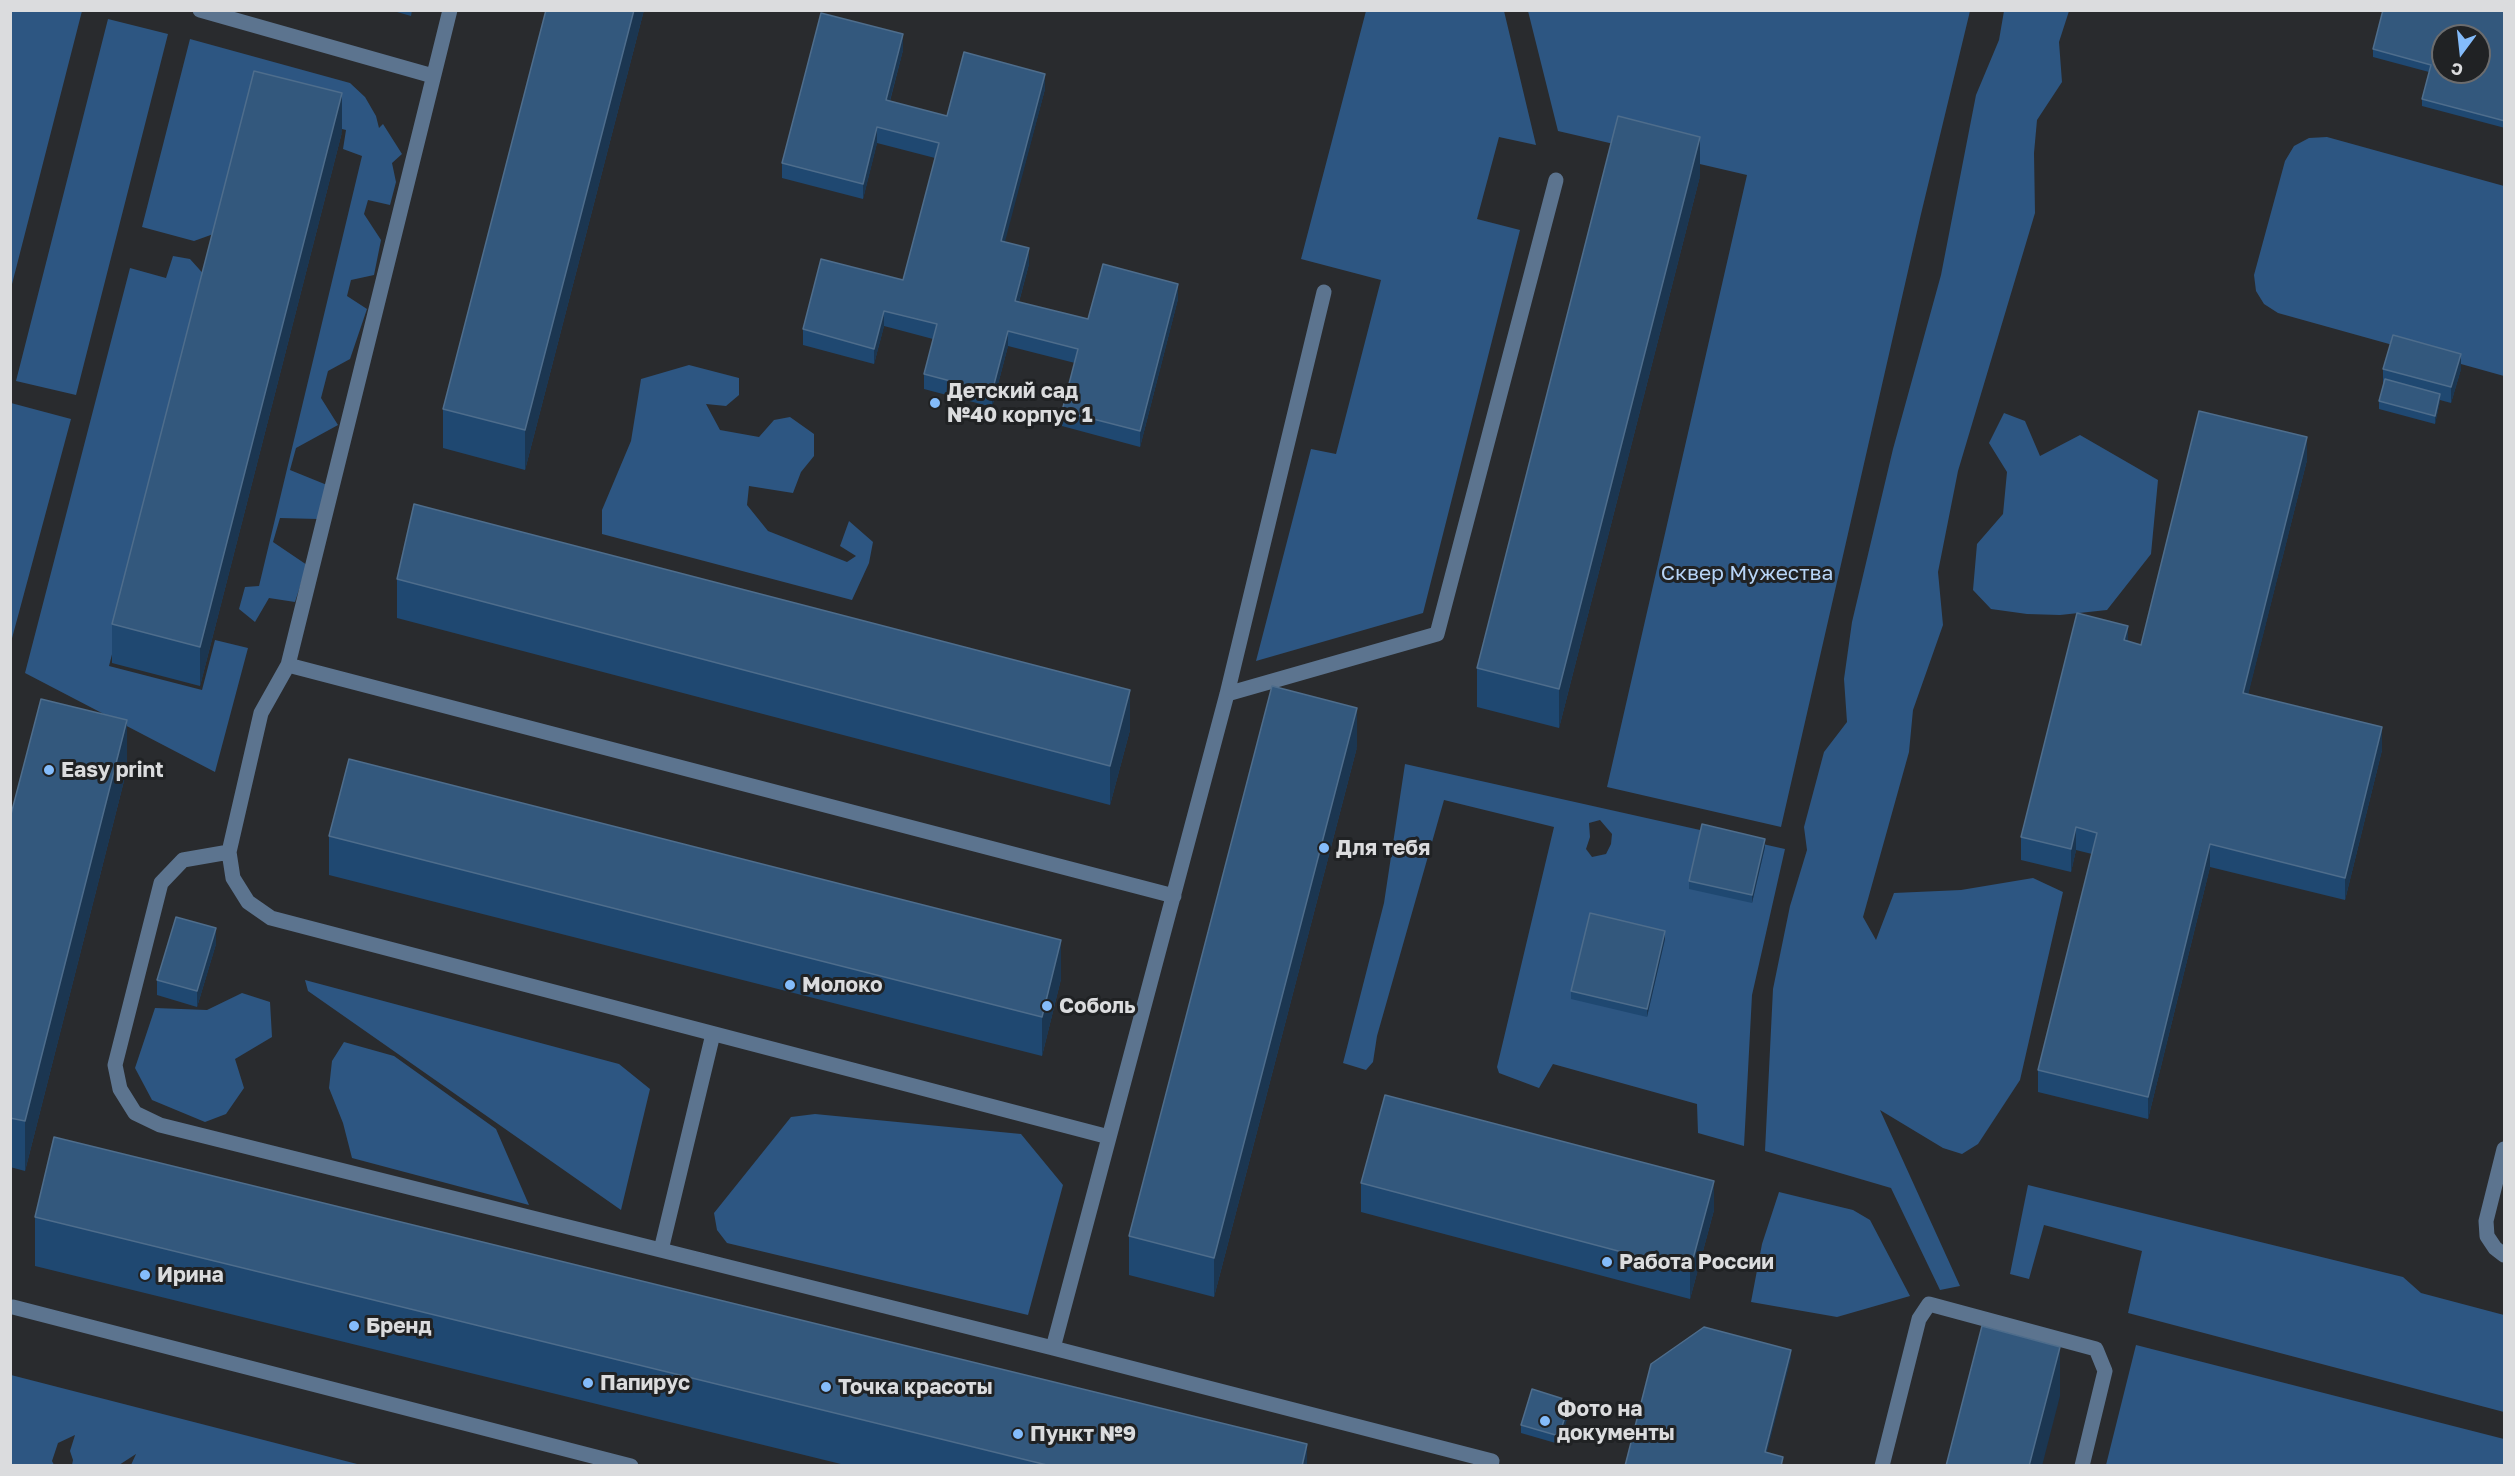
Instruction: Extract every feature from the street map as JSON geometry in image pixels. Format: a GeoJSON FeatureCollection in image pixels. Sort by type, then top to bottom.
{"type":"FeatureCollection","features":[{"type":"Feature","properties":{"kind":"lane"},"geometry":{"type":"LineString","coordinates":[[200,10],[433,76]]}},
{"type":"Feature","properties":{"kind":"lane"},"geometry":{"type":"LineString","coordinates":[[450,10],[288,664],[261,713],[229,852],[233,878],[248,902],[271,918],[1109,1137]]}},
{"type":"Feature","properties":{"kind":"lane"},"geometry":{"type":"LineString","coordinates":[[1227,694],[1437,634],[1556,180]]}},
{"type":"Feature","properties":{"kind":"lane"},"geometry":{"type":"LineString","coordinates":[[1053,1348],[1227,694],[1324,292]]}},
{"type":"Feature","properties":{"kind":"lane"},"geometry":{"type":"LineString","coordinates":[[288,664],[1174,896]]}},
{"type":"Feature","properties":{"kind":"lane"},"geometry":{"type":"LineString","coordinates":[[229,852],[183,860],[161,883],[115,1065],[120,1089],[135,1113],[160,1125],[1053,1348],[1492,1461],[1491,1466]]}},
{"type":"Feature","properties":{"kind":"lane"},"geometry":{"type":"LineString","coordinates":[[661,1250],[713,1034]]}},
{"type":"Feature","properties":{"kind":"lane"},"geometry":{"type":"LineString","coordinates":[[2505,1149],[2486,1221],[2487,1236],[2495,1248],[2505,1255]]}},
{"type":"Feature","properties":{"kind":"lane"},"geometry":{"type":"LineString","coordinates":[[1882,1466],[1919,1319],[1929,1304],[2096,1349],[2105,1371],[2082,1466]]}},
{"type":"Feature","properties":{"kind":"lane"},"geometry":{"type":"LineString","coordinates":[[13,1307],[631,1466]]}},
{"type":"Feature","properties":{"kind":"lane"},"geometry":{"type":"LineString","coordinates":[[567,1466],[571,1450]]}},
{"type":"Feature","properties":{"kind":"green space"},"geometry":{"type":"Polygon","coordinates":[[[10,11],[82,11],[11,288],[10,11]]]}},
{"type":"Feature","properties":{"kind":"green space"},"geometry":{"type":"Polygon","coordinates":[[[1366,11],[1504,11],[1536,145],[1499,137],[1477,219],[1520,230],[1423,613],[1256,661],[1311,449],[1336,454],[1381,280],[1301,259],[1366,11]]]}},
{"type":"Feature","properties":{"kind":"green space","name":"Сквер Мужества"},"geometry":{"type":"Polygon","coordinates":[[[1528,11],[1970,11],[1921,214],[1781,827],[1607,787],[1747,175],[1558,131],[1528,11]]]}},
{"type":"Feature","properties":{"kind":"green space"},"geometry":{"type":"Polygon","coordinates":[[[2004,11],[2069,11],[2059,42],[2062,82],[2037,120],[2034,153],[2035,213],[1958,471],[1938,572],[1943,625],[1913,710],[1909,752],[1863,917],[1876,940],[1894,893],[1961,890],[2033,878],[2063,892],[2020,1080],[1978,1144],[1962,1154],[1943,1148],[1880,1110],[1960,1286],[1940,1290],[1891,1188],[1765,1151],[1773,989],[1790,906],[1807,850],[1804,827],[1824,752],[1847,722],[1844,679],[1852,622],[1893,449],[1941,275],[1976,95],[1999,40],[2004,11]]]}},
{"type":"Feature","properties":{"kind":"green space"},"geometry":{"type":"Polygon","coordinates":[[[108,19],[168,34],[76,395],[16,381],[108,19]]]}},
{"type":"Feature","properties":{"kind":"green space"},"geometry":{"type":"Polygon","coordinates":[[[190,39],[350,83],[365,97],[376,116],[379,128],[383,124],[402,154],[392,163],[396,182],[390,205],[368,200],[364,214],[381,240],[374,275],[351,280],[347,296],[367,309],[350,359],[328,371],[321,398],[338,425],[296,448],[290,470],[327,485],[318,519],[280,518],[273,542],[307,565],[295,602],[269,598],[255,622],[239,609],[245,587],[259,586],[362,156],[343,149],[346,130],[251,106],[219,232],[194,241],[142,227],[190,39]]]}},
{"type":"Feature","properties":{"kind":"green space"},"geometry":{"type":"Polygon","coordinates":[[[2327,137],[2504,186],[2504,376],[2278,313],[2264,304],[2256,291],[2254,275],[2285,161],[2294,146],[2309,138],[2327,137]]]}},
{"type":"Feature","properties":{"kind":"green space"},"geometry":{"type":"Polygon","coordinates":[[[173,256],[190,259],[208,279],[109,666],[202,690],[215,640],[248,648],[215,772],[25,673],[130,268],[166,278],[173,256]]]}},
{"type":"Feature","properties":{"kind":"green space"},"geometry":{"type":"Polygon","coordinates":[[[689,365],[739,378],[739,395],[726,406],[706,404],[720,430],[759,437],[774,420],[790,417],[814,434],[814,456],[801,472],[793,493],[749,486],[747,505],[768,531],[847,562],[856,556],[840,546],[849,521],[873,542],[869,563],[852,600],[602,534],[602,510],[631,441],[641,379],[689,365]]]}},
{"type":"Feature","properties":{"kind":"green space"},"geometry":{"type":"Polygon","coordinates":[[[10,403],[71,419],[11,642],[10,403]]]}},
{"type":"Feature","properties":{"kind":"green space"},"geometry":{"type":"Polygon","coordinates":[[[2004,413],[2025,421],[2040,456],[2080,435],[2158,480],[2151,554],[2107,610],[2060,615],[2027,614],[1991,609],[1973,590],[1977,544],[2003,514],[2007,472],[1989,443],[2004,413]]]}},
{"type":"Feature","properties":{"kind":"green space"},"geometry":{"type":"Polygon","coordinates":[[[1405,764],[1785,849],[1752,995],[1744,1146],[1698,1133],[1697,1104],[1553,1064],[1539,1088],[1499,1073],[1497,1067],[1554,827],[1444,800],[1377,1036],[1373,1062],[1366,1070],[1343,1063],[1384,903],[1405,764]],[[1600,820],[1589,823],[1590,837],[1586,849],[1592,857],[1606,854],[1611,844],[1612,834],[1600,820]]]}},
{"type":"Feature","properties":{"kind":"green space"},"geometry":{"type":"Polygon","coordinates":[[[305,980],[619,1064],[650,1089],[621,1210],[308,991],[305,980]]]}},
{"type":"Feature","properties":{"kind":"green space"},"geometry":{"type":"Polygon","coordinates":[[[242,993],[270,1002],[272,1037],[235,1059],[244,1088],[226,1114],[205,1122],[152,1100],[135,1068],[155,1008],[207,1010],[242,993]]]}},
{"type":"Feature","properties":{"kind":"green space"},"geometry":{"type":"Polygon","coordinates":[[[344,1042],[394,1056],[496,1129],[529,1205],[352,1158],[343,1123],[329,1088],[332,1061],[344,1042]]]}},
{"type":"Feature","properties":{"kind":"green space"},"geometry":{"type":"Polygon","coordinates":[[[815,1114],[1021,1134],[1063,1185],[1028,1315],[727,1243],[717,1230],[714,1213],[791,1117],[815,1114]]]}},
{"type":"Feature","properties":{"kind":"green space"},"geometry":{"type":"Polygon","coordinates":[[[2028,1185],[2403,1277],[2421,1293],[2504,1315],[2504,1412],[2128,1313],[2142,1251],[2044,1225],[2029,1279],[2010,1274],[2028,1185]]]}},
{"type":"Feature","properties":{"kind":"green space"},"geometry":{"type":"Polygon","coordinates":[[[1779,1192],[1853,1210],[1870,1220],[1910,1296],[1837,1317],[1751,1302],[1762,1244],[1779,1192]]]}},
{"type":"Feature","properties":{"kind":"green space"},"geometry":{"type":"Polygon","coordinates":[[[2136,1345],[2504,1439],[2504,1465],[2106,1465],[2136,1345]]]}},
{"type":"Feature","properties":{"kind":"green space"},"geometry":{"type":"Polygon","coordinates":[[[10,1375],[361,1465],[131,1465],[136,1454],[119,1465],[72,1465],[70,1451],[75,1435],[58,1443],[52,1461],[54,1465],[11,1465],[10,1375]]]}},
{"type":"Feature","properties":{"kind":"building"},"geometry":{"type":"Polygon","coordinates":[[[546,10],[634,10],[525,430],[443,409],[546,10]]]}},
{"type":"Feature","properties":{"kind":"building"},"geometry":{"type":"Polygon","coordinates":[[[2383,10],[2505,10],[2505,121],[2422,99],[2431,65],[2373,49],[2383,10]]]}},
{"type":"Feature","properties":{"kind":"building"},"geometry":{"type":"Polygon","coordinates":[[[821,13],[903,34],[886,100],[947,116],[964,52],[1045,74],[1001,241],[1029,248],[1015,301],[1088,319],[1103,264],[1178,284],[1140,431],[1062,411],[1078,349],[1008,331],[992,392],[924,374],[937,324],[884,311],[874,349],[803,329],[821,259],[903,280],[939,143],[877,127],[863,184],[782,163],[821,13]]]}},
{"type":"Feature","properties":{"kind":"building"},"geometry":{"type":"Polygon","coordinates":[[[254,71],[342,93],[200,647],[112,624],[254,71]]]}},
{"type":"Feature","properties":{"kind":"building"},"geometry":{"type":"Polygon","coordinates":[[[1618,116],[1700,137],[1559,689],[1477,668],[1618,116]]]}},
{"type":"Feature","properties":{"kind":"building"},"geometry":{"type":"Polygon","coordinates":[[[2393,335],[2461,354],[2451,387],[2383,369],[2393,335]]]}},
{"type":"Feature","properties":{"kind":"building"},"geometry":{"type":"Polygon","coordinates":[[[2385,379],[2440,394],[2435,416],[2379,401],[2385,379]]]}},
{"type":"Feature","properties":{"kind":"building"},"geometry":{"type":"Polygon","coordinates":[[[2199,411],[2307,437],[2243,693],[2382,727],[2345,878],[2210,844],[2148,1097],[2038,1070],[2097,833],[2076,827],[2071,849],[2021,837],[2077,613],[2128,626],[2124,640],[2141,645],[2199,411]]]}},
{"type":"Feature","properties":{"kind":"building"},"geometry":{"type":"Polygon","coordinates":[[[414,504],[1130,690],[1110,766],[397,579],[414,504]]]}},
{"type":"Feature","properties":{"kind":"building"},"geometry":{"type":"Polygon","coordinates":[[[1272,686],[1357,708],[1214,1258],[1129,1236],[1272,686]]]}},
{"type":"Feature","properties":{"kind":"building"},"geometry":{"type":"Polygon","coordinates":[[[41,699],[127,720],[25,1121],[10,1118],[10,818],[41,699]]]}},
{"type":"Feature","properties":{"kind":"building"},"geometry":{"type":"Polygon","coordinates":[[[349,759],[1061,940],[1042,1017],[329,836],[349,759]]]}},
{"type":"Feature","properties":{"kind":"building"},"geometry":{"type":"Polygon","coordinates":[[[1702,824],[1765,839],[1752,895],[1689,881],[1702,824]]]}},
{"type":"Feature","properties":{"kind":"building"},"geometry":{"type":"Polygon","coordinates":[[[1590,913],[1665,931],[1647,1009],[1571,991],[1590,913]]]}},
{"type":"Feature","properties":{"kind":"building"},"geometry":{"type":"Polygon","coordinates":[[[176,917],[216,928],[197,991],[157,980],[176,917]]]}},
{"type":"Feature","properties":{"kind":"building"},"geometry":{"type":"Polygon","coordinates":[[[1385,1095],[1714,1181],[1690,1270],[1361,1183],[1385,1095]]]}},
{"type":"Feature","properties":{"kind":"building"},"geometry":{"type":"Polygon","coordinates":[[[54,1137],[1307,1444],[1302,1466],[1051,1466],[35,1217],[54,1137]]]}},
{"type":"Feature","properties":{"kind":"building"},"geometry":{"type":"Polygon","coordinates":[[[1982,1326],[2060,1347],[2029,1466],[1946,1466],[1982,1326]]]}},
{"type":"Feature","properties":{"kind":"building"},"geometry":{"type":"Polygon","coordinates":[[[1704,1327],[1791,1350],[1765,1452],[1783,1457],[1781,1466],[1625,1466],[1651,1364],[1704,1327]]]}},
{"type":"Feature","properties":{"kind":"building","name":"Фото на документы"},"geometry":{"type":"Polygon","coordinates":[[[1532,1389],[1570,1401],[1559,1436],[1521,1425],[1532,1389]]]}},
{"type":"Feature","properties":{"kind":"place","name":"Детский сад №40 корпус 1"},"geometry":{"type":"Point","coordinates":[935,403]}},
{"type":"Feature","properties":{"kind":"place","name":"Easy print"},"geometry":{"type":"Point","coordinates":[49,770]}},
{"type":"Feature","properties":{"kind":"place","name":"Для тебя"},"geometry":{"type":"Point","coordinates":[1324,848]}},
{"type":"Feature","properties":{"kind":"place","name":"Молоко"},"geometry":{"type":"Point","coordinates":[790,985]}},
{"type":"Feature","properties":{"kind":"place","name":"Соболь"},"geometry":{"type":"Point","coordinates":[1047,1006]}},
{"type":"Feature","properties":{"kind":"place","name":"Работа России"},"geometry":{"type":"Point","coordinates":[1607,1262]}},
{"type":"Feature","properties":{"kind":"place","name":"Ирина"},"geometry":{"type":"Point","coordinates":[145,1275]}},
{"type":"Feature","properties":{"kind":"place","name":"Бренд"},"geometry":{"type":"Point","coordinates":[354,1326]}},
{"type":"Feature","properties":{"kind":"place","name":"Папирус"},"geometry":{"type":"Point","coordinates":[588,1383]}},
{"type":"Feature","properties":{"kind":"place","name":"Точка красоты"},"geometry":{"type":"Point","coordinates":[826,1387]}},
{"type":"Feature","properties":{"kind":"place","name":"Фото на документы"},"geometry":{"type":"Point","coordinates":[1545,1421]}},
{"type":"Feature","properties":{"kind":"place","name":"Пункт №9"},"geometry":{"type":"Point","coordinates":[1018,1434]}}]}
